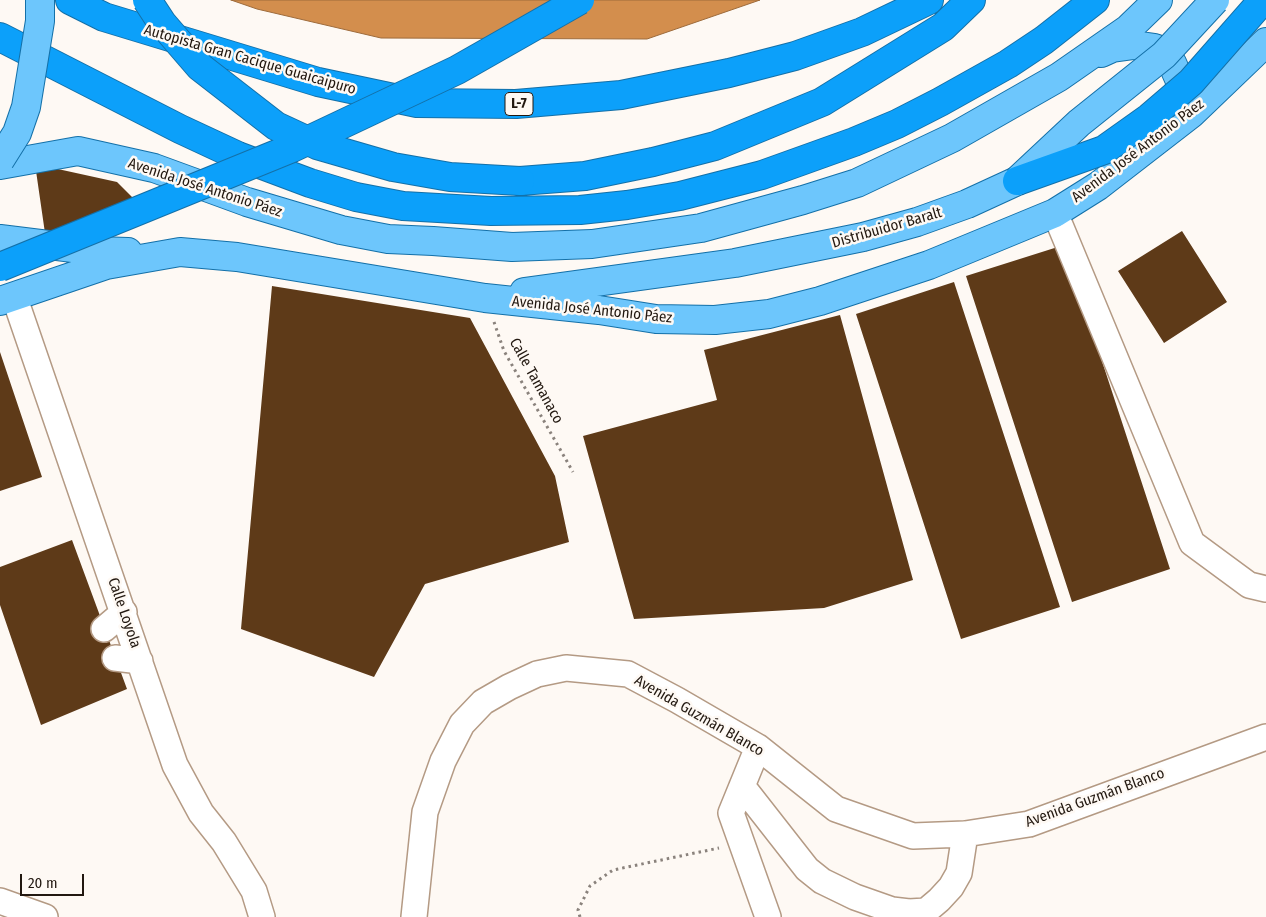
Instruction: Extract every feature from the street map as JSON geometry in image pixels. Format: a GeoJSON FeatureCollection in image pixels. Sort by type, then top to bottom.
{"type":"FeatureCollection","features":[{"type":"Feature","properties":{"kind":"highway","name":"Autopista Gran Cacique Guaicaipuro"},"geometry":{"type":"LineString","coordinates":[[70,0],[104,17],[318,82],[417,103],[516,104],[621,96],[728,73],[795,56],[862,32],[929,0]]}},
{"type":"Feature","properties":{"kind":"highway"},"geometry":{"type":"LineString","coordinates":[[146,0],[162,23],[200,67],[276,126],[284,130],[317,145],[393,167],[450,177],[520,181],[585,176],[653,162],[715,146],[822,102],[942,27],[971,0]]}},
{"type":"Feature","properties":{"kind":"highway"},"geometry":{"type":"LineString","coordinates":[[0,267],[300,144],[457,70],[580,0]]}},
{"type":"Feature","properties":{"kind":"highway"},"geometry":{"type":"LineString","coordinates":[[0,37],[180,129],[238,156],[310,183],[356,197],[403,206],[491,211],[580,210],[627,205],[680,196],[762,175],[854,142],[931,106],[1008,64],[1044,40],[1095,0]]}},
{"type":"Feature","properties":{"kind":"highway"},"geometry":{"type":"LineString","coordinates":[[1018,181],[1104,150],[1149,118],[1192,82],[1263,0]]}},
{"type":"Feature","properties":{"kind":"main road"},"geometry":{"type":"LineString","coordinates":[[0,160],[18,133],[26,108],[40,21],[40,0]]}},
{"type":"Feature","properties":{"kind":"main road","name":"Avenida José Antonio Páez"},"geometry":{"type":"LineString","coordinates":[[0,165],[78,151],[154,168],[247,202],[341,230],[388,240],[433,241],[512,247],[592,244],[701,228],[857,183],[968,129],[1051,82],[1128,29],[1158,0]]}},
{"type":"Feature","properties":{"kind":"main road","name":"Distribuidor Baralt"},"geometry":{"type":"LineString","coordinates":[[485,298],[735,263],[863,237],[917,222],[967,204],[1018,181],[1079,124],[1164,55],[1215,0]]}},
{"type":"Feature","properties":{"kind":"main road","name":"Avenida José Antonio Páez"},"geometry":{"type":"LineString","coordinates":[[7,298],[106,265],[180,252],[237,257],[485,298],[599,310],[656,319],[715,320],[769,314],[820,301],[929,265],[1055,213],[1098,186],[1191,114],[1266,42]]}},
{"type":"Feature","properties":{"kind":"main road"},"geometry":{"type":"LineString","coordinates":[[1078,64],[1112,48],[1134,45],[1154,48],[1172,63],[1180,81],[1179,103],[1169,122],[1148,147]]}},
{"type":"Feature","properties":{"kind":"main road"},"geometry":{"type":"LineString","coordinates":[[0,239],[97,251],[180,252]]}},
{"type":"Feature","properties":{"kind":"street"},"geometry":{"type":"LineString","coordinates":[[1055,213],[1192,543],[1249,585],[1266,589]]}},
{"type":"Feature","properties":{"kind":"street","name":"Calle Loyola"},"geometry":{"type":"LineString","coordinates":[[7,298],[124,612],[175,765],[201,813],[224,842],[254,891],[262,917]]}},
{"type":"Feature","properties":{"kind":"street"},"geometry":{"type":"LineString","coordinates":[[104,628],[124,612]]}},
{"type":"Feature","properties":{"kind":"street"},"geometry":{"type":"LineString","coordinates":[[115,658],[140,661]]}},
{"type":"Feature","properties":{"kind":"street","name":"Avenida Guzmán Blanco"},"geometry":{"type":"LineString","coordinates":[[414,917],[425,812],[443,761],[462,724],[483,702],[537,674],[566,668],[628,674],[758,746],[836,809],[913,836],[965,834],[1029,824],[1266,737]]}},
{"type":"Feature","properties":{"kind":"street"},"geometry":{"type":"LineString","coordinates":[[758,746],[731,813],[768,917]]}},
{"type":"Feature","properties":{"kind":"street"},"geometry":{"type":"LineString","coordinates":[[742,786],[807,869],[822,881],[855,897],[892,910],[926,911],[939,900],[951,887],[959,873],[965,834]]}},
{"type":"Feature","properties":{"kind":"street"},"geometry":{"type":"LineString","coordinates":[[0,902],[45,917]]}},
{"type":"Feature","properties":{"kind":"path","name":"Calle Tamanaco"},"geometry":{"type":"LineString","coordinates":[[485,298],[504,351],[573,472]]}},
{"type":"Feature","properties":{"kind":"path"},"geometry":{"type":"LineString","coordinates":[[580,917],[578,910],[590,886],[613,870],[742,844]]}},
{"type":"Feature","properties":{"kind":"shaded area"},"geometry":{"type":"Polygon","coordinates":[[[231,0],[760,0],[647,39],[381,38],[257,9],[231,0]]]}},
{"type":"Feature","properties":{"kind":"building"},"geometry":{"type":"Polygon","coordinates":[[[35,164],[117,182],[138,203],[46,240],[35,164]]]}},
{"type":"Feature","properties":{"kind":"building"},"geometry":{"type":"Polygon","coordinates":[[[1182,231],[1227,302],[1164,343],[1118,271],[1182,231]]]}},
{"type":"Feature","properties":{"kind":"building"},"geometry":{"type":"Polygon","coordinates":[[[1064,245],[1170,569],[1072,602],[966,276],[1064,245]]]}},
{"type":"Feature","properties":{"kind":"building"},"geometry":{"type":"Polygon","coordinates":[[[954,282],[1060,607],[961,639],[856,314],[954,282]]]}},
{"type":"Feature","properties":{"kind":"building"},"geometry":{"type":"Polygon","coordinates":[[[272,286],[470,318],[555,476],[569,542],[425,584],[374,677],[241,629],[272,286]]]}},
{"type":"Feature","properties":{"kind":"building"},"geometry":{"type":"Polygon","coordinates":[[[840,315],[913,580],[824,608],[634,619],[583,436],[717,400],[704,350],[840,315]]]}},
{"type":"Feature","properties":{"kind":"building"},"geometry":{"type":"Polygon","coordinates":[[[0,352],[42,477],[0,491],[0,352]]]}},
{"type":"Feature","properties":{"kind":"building"},"geometry":{"type":"Polygon","coordinates":[[[72,540],[127,689],[41,725],[0,605],[0,567],[72,540]]]}}]}
